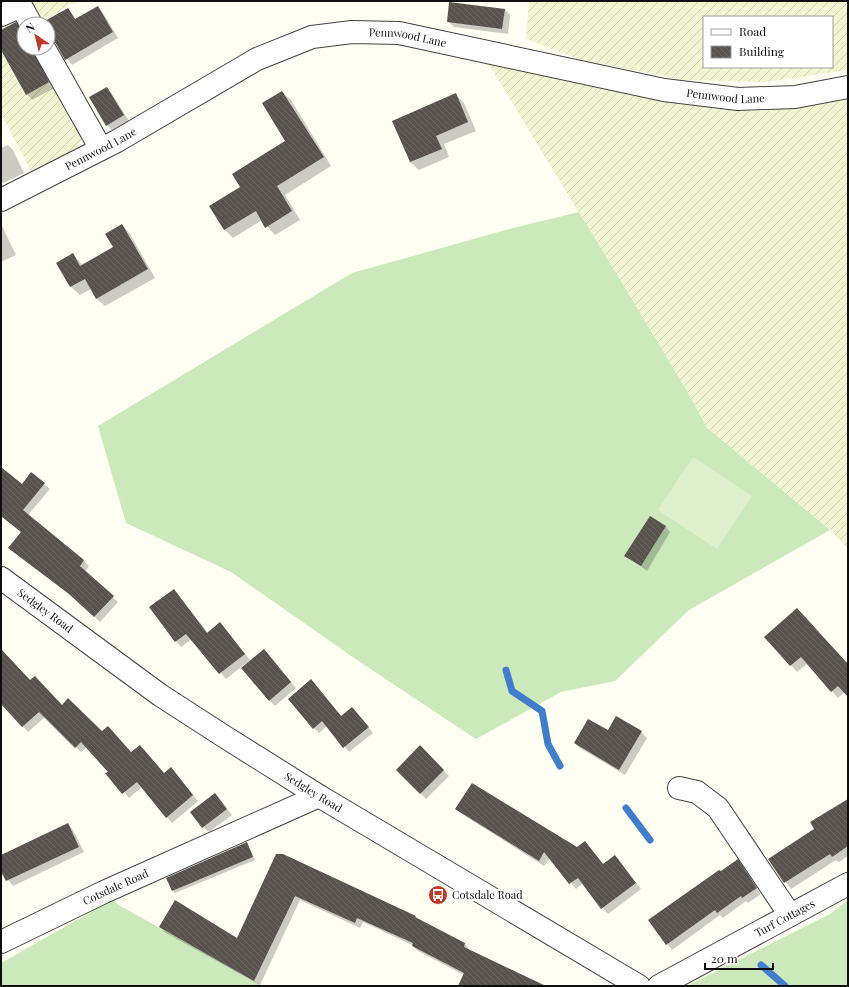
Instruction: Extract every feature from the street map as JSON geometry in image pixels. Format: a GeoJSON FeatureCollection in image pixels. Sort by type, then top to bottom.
{"type":"FeatureCollection","features":[{"type":"Feature","properties":{"kind":"street"},"geometry":{"type":"LineString","coordinates":[[1,15],[21,6],[27,16]]}},
{"type":"Feature","properties":{"kind":"street","name":"Pennwood Lane"},"geometry":{"type":"LineString","coordinates":[[1,200],[101,149],[257,59],[312,37],[352,32],[399,33],[664,90],[738,99],[795,97],[848,87]]}},
{"type":"Feature","properties":{"kind":"street"},"geometry":{"type":"LineString","coordinates":[[49,56],[101,149]]}},
{"type":"Feature","properties":{"kind":"street","name":"Sedgley Road"},"geometry":{"type":"LineString","coordinates":[[1,578],[160,695],[319,796],[639,986]]}},
{"type":"Feature","properties":{"kind":"street"},"geometry":{"type":"LineString","coordinates":[[679,788],[697,792],[718,808],[790,915]]}},
{"type":"Feature","properties":{"kind":"street","name":"Cotsdale Road"},"geometry":{"type":"LineString","coordinates":[[1,942],[104,892],[319,796]]}},
{"type":"Feature","properties":{"kind":"street","name":"Turf Cottages"},"geometry":{"type":"LineString","coordinates":[[659,986],[848,884]]}},
{"type":"Feature","properties":{"kind":"green space"},"geometry":{"type":"Polygon","coordinates":[[[1,1],[80,1],[59,11],[53,16],[16,16],[16,56],[56,56],[56,43],[64,66],[82,140],[76,150],[33,175],[1,113],[1,1]]]}},
{"type":"Feature","properties":{"kind":"green space"},"geometry":{"type":"Polygon","coordinates":[[[529,1],[848,1],[848,70],[765,82],[683,80],[579,59],[526,39],[529,1]]]}},
{"type":"Feature","properties":{"kind":"green space"},"geometry":{"type":"Polygon","coordinates":[[[487,61],[736,110],[766,111],[848,98],[848,549],[830,530],[706,428],[687,391],[487,61]]]}},
{"type":"Feature","properties":{"kind":"green space"},"geometry":{"type":"Polygon","coordinates":[[[579,212],[687,391],[707,428],[830,530],[689,610],[615,681],[561,692],[476,739],[357,660],[231,572],[126,523],[98,426],[352,273],[513,228],[579,212]]]}},
{"type":"Feature","properties":{"kind":"green space"},"geometry":{"type":"Polygon","coordinates":[[[693,457],[752,496],[717,549],[658,510],[693,457]]]}},
{"type":"Feature","properties":{"kind":"green space"},"geometry":{"type":"Polygon","coordinates":[[[114,899],[117,904],[263,986],[1,986],[1,963],[114,899]]]}},
{"type":"Feature","properties":{"kind":"green space"},"geometry":{"type":"Polygon","coordinates":[[[848,900],[848,986],[687,986],[830,914],[848,900]]]}},
{"type":"Feature","properties":{"kind":"building"},"geometry":{"type":"Polygon","coordinates":[[[449,2],[505,9],[502,29],[447,22],[449,2]]]}},
{"type":"Feature","properties":{"kind":"building"},"geometry":{"type":"Polygon","coordinates":[[[98,6],[113,32],[65,60],[56,44],[56,16],[54,16],[68,8],[75,19],[98,6]]]}},
{"type":"Feature","properties":{"kind":"building"},"geometry":{"type":"Polygon","coordinates":[[[16,22],[16,56],[36,56],[49,82],[26,95],[1,50],[1,30],[16,22]]]}},
{"type":"Feature","properties":{"kind":"building"},"geometry":{"type":"Polygon","coordinates":[[[107,87],[124,115],[106,126],[89,97],[107,87]]]}},
{"type":"Feature","properties":{"kind":"building"},"geometry":{"type":"Polygon","coordinates":[[[282,91],[324,157],[277,186],[292,211],[265,228],[256,211],[224,230],[209,206],[240,187],[232,174],[285,141],[262,103],[282,91]]]}},
{"type":"Feature","properties":{"kind":"building"},"geometry":{"type":"Polygon","coordinates":[[[456,93],[468,122],[436,136],[442,149],[410,162],[392,121],[456,93]]]}},
{"type":"Feature","properties":{"kind":"building"},"geometry":{"type":"Polygon","coordinates":[[[122,224],[148,269],[96,299],[85,279],[70,287],[56,263],[73,253],[80,266],[113,247],[105,234],[122,224]]]}},
{"type":"Feature","properties":{"kind":"building"},"geometry":{"type":"Polygon","coordinates":[[[1,467],[22,484],[31,472],[45,483],[23,510],[84,560],[80,566],[114,596],[94,617],[69,594],[8,548],[21,532],[1,516],[1,467]]]}},
{"type":"Feature","properties":{"kind":"building"},"geometry":{"type":"Polygon","coordinates":[[[650,516],[666,526],[641,566],[624,556],[650,516]]]}},
{"type":"Feature","properties":{"kind":"building"},"geometry":{"type":"Polygon","coordinates":[[[174,589],[207,633],[220,622],[245,654],[219,674],[186,634],[175,642],[149,607],[174,589]]]}},
{"type":"Feature","properties":{"kind":"building"},"geometry":{"type":"Polygon","coordinates":[[[797,608],[848,664],[848,697],[838,686],[831,692],[801,657],[790,666],[764,637],[797,608]]]}},
{"type":"Feature","properties":{"kind":"building"},"geometry":{"type":"Polygon","coordinates":[[[1,649],[30,680],[35,676],[62,705],[68,698],[102,731],[108,726],[131,752],[140,745],[164,773],[171,767],[193,795],[166,818],[137,782],[122,794],[105,773],[108,772],[81,742],[75,748],[39,712],[22,727],[1,704],[1,649]]]}},
{"type":"Feature","properties":{"kind":"building"},"geometry":{"type":"Polygon","coordinates":[[[264,649],[291,682],[269,701],[241,668],[264,649]]]}},
{"type":"Feature","properties":{"kind":"building"},"geometry":{"type":"Polygon","coordinates":[[[311,679],[341,716],[352,707],[369,727],[343,748],[322,721],[313,729],[288,699],[311,679]]]}},
{"type":"Feature","properties":{"kind":"building"},"geometry":{"type":"Polygon","coordinates":[[[616,716],[642,731],[619,770],[574,743],[588,719],[608,730],[616,716]]]}},
{"type":"Feature","properties":{"kind":"building"},"geometry":{"type":"Polygon","coordinates":[[[420,745],[444,770],[420,794],[396,770],[420,745]]]}},
{"type":"Feature","properties":{"kind":"building"},"geometry":{"type":"Polygon","coordinates":[[[472,783],[577,847],[585,841],[603,864],[615,855],[636,883],[601,909],[578,878],[569,884],[544,852],[539,861],[455,809],[472,783]]]}},
{"type":"Feature","properties":{"kind":"building"},"geometry":{"type":"Polygon","coordinates":[[[215,793],[227,809],[202,828],[190,812],[215,793]]]}},
{"type":"Feature","properties":{"kind":"building"},"geometry":{"type":"Polygon","coordinates":[[[848,799],[848,846],[832,857],[830,854],[784,883],[768,859],[814,829],[810,822],[848,799]]]}},
{"type":"Feature","properties":{"kind":"building"},"geometry":{"type":"Polygon","coordinates":[[[68,823],[79,847],[6,881],[1,871],[1,855],[68,823]]]}},
{"type":"Feature","properties":{"kind":"building"},"geometry":{"type":"Polygon","coordinates":[[[247,842],[253,857],[172,891],[166,878],[247,842]]]}},
{"type":"Feature","properties":{"kind":"building"},"geometry":{"type":"Polygon","coordinates":[[[276,854],[283,854],[416,916],[415,917],[465,943],[464,947],[546,986],[458,986],[464,973],[412,946],[413,943],[357,918],[355,923],[295,896],[254,981],[159,927],[175,900],[237,938],[276,854]]]}},
{"type":"Feature","properties":{"kind":"building"},"geometry":{"type":"Polygon","coordinates":[[[738,859],[757,888],[742,898],[741,896],[717,913],[715,910],[666,945],[648,920],[719,870],[721,871],[738,859]]]}},
{"type":"Feature","properties":{"kind":"waterway"},"geometry":{"type":"LineString","coordinates":[[506,670],[512,691],[542,711],[548,744],[560,766]]}},
{"type":"Feature","properties":{"kind":"waterway"},"geometry":{"type":"LineString","coordinates":[[626,808],[650,840]]}},
{"type":"Feature","properties":{"kind":"waterway"},"geometry":{"type":"LineString","coordinates":[[761,965],[785,986]]}},
{"type":"Feature","properties":{"kind":"place","name":"Cotsdale Road"},"geometry":{"type":"Point","coordinates":[438,895]}}]}
